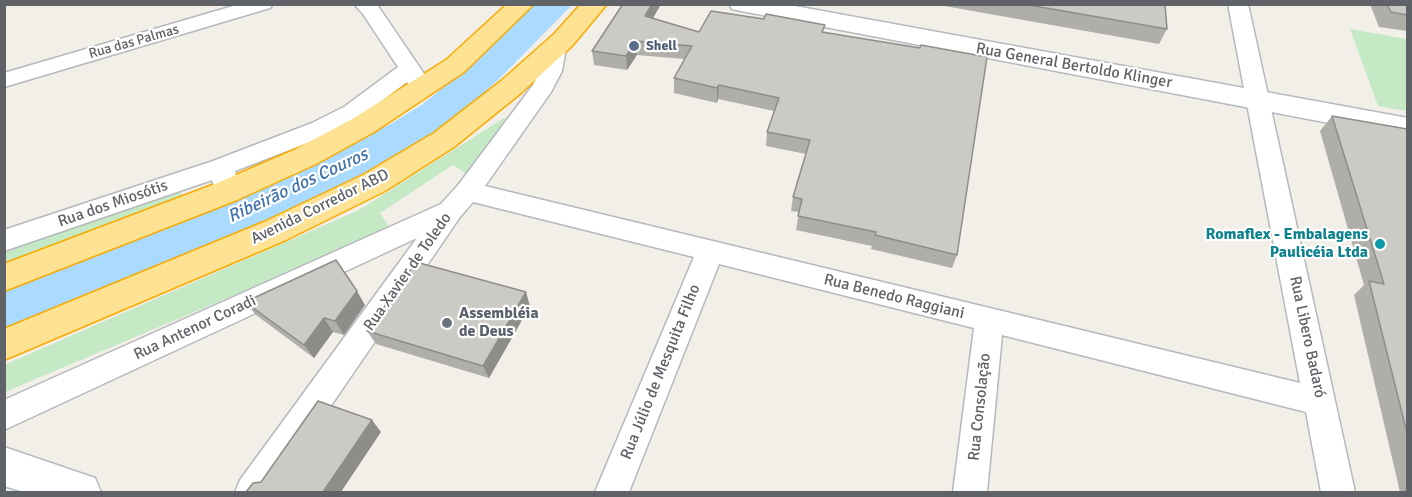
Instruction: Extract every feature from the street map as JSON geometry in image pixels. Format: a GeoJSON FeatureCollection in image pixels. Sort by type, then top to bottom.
{"type":"FeatureCollection","features":[{"type":"Feature","properties":{"kind":"highway"},"geometry":{"type":"LineString","coordinates":[[4,278],[224,179],[305,157],[364,125],[416,78],[454,66],[522,4]]}},
{"type":"Feature","properties":{"kind":"highway","name":"Avenida Corredor ABD"},"geometry":{"type":"LineString","coordinates":[[4,345],[275,231],[374,183],[444,140],[511,87],[555,48],[595,4]]}},
{"type":"Feature","properties":{"kind":"street","name":"Rua das Palmas"},"geometry":{"type":"LineString","coordinates":[[4,80],[263,4]]}},
{"type":"Feature","properties":{"kind":"street"},"geometry":{"type":"LineString","coordinates":[[364,4],[371,10],[416,78]]}},
{"type":"Feature","properties":{"kind":"street","name":"Rua General Bertoldo Klinger"},"geometry":{"type":"LineString","coordinates":[[741,4],[1407,128]]}},
{"type":"Feature","properties":{"kind":"street","name":"Rua Libero Badaró"},"geometry":{"type":"LineString","coordinates":[[1238,4],[1338,492]]}},
{"type":"Feature","properties":{"kind":"street","name":"Rua Xavier de Toledo"},"geometry":{"type":"LineString","coordinates":[[252,492],[543,87],[551,71],[555,48]]}},
{"type":"Feature","properties":{"kind":"street","name":"Rua dos Miosótis"},"geometry":{"type":"LineString","coordinates":[[4,241],[224,179]]}},
{"type":"Feature","properties":{"kind":"street","name":"Rua Benedo Raggiani"},"geometry":{"type":"LineString","coordinates":[[459,201],[710,252],[1321,402]]}},
{"type":"Feature","properties":{"kind":"street","name":"Rua Antenor Coradi"},"geometry":{"type":"LineString","coordinates":[[4,416],[459,201]]}},
{"type":"Feature","properties":{"kind":"street","name":"Rua Júlio de Mesquita Filho"},"geometry":{"type":"LineString","coordinates":[[612,492],[710,252]]}},
{"type":"Feature","properties":{"kind":"street","name":"Rua Consolação"},"geometry":{"type":"LineString","coordinates":[[970,492],[990,321]]}},
{"type":"Feature","properties":{"kind":"street"},"geometry":{"type":"LineString","coordinates":[[4,466],[80,492]]}},
{"type":"Feature","properties":{"kind":"green space"},"geometry":{"type":"Polygon","coordinates":[[[1350,29],[1407,39],[1407,111],[1378,106],[1350,29]]]}},
{"type":"Feature","properties":{"kind":"green space"},"geometry":{"type":"Polygon","coordinates":[[[507,116],[468,175],[453,165],[380,213],[391,229],[5,392],[4,365],[359,210],[507,116]]]}},
{"type":"Feature","properties":{"kind":"green space"},"geometry":{"type":"Polygon","coordinates":[[[177,192],[182,193],[182,198],[5,271],[4,252],[177,192]]]}},
{"type":"Feature","properties":{"kind":"building"},"geometry":{"type":"Polygon","coordinates":[[[623,4],[652,4],[645,16],[699,32],[711,11],[764,19],[766,14],[825,25],[822,32],[920,48],[921,45],[987,57],[957,255],[875,235],[876,232],[798,216],[802,199],[793,197],[810,140],[767,132],[779,98],[674,78],[692,46],[636,41],[626,56],[592,51],[623,4]]]}},
{"type":"Feature","properties":{"kind":"building"},"geometry":{"type":"Polygon","coordinates":[[[1023,4],[1165,4],[1167,29],[1023,4]]]}},
{"type":"Feature","properties":{"kind":"building"},"geometry":{"type":"Polygon","coordinates":[[[1387,4],[1407,4],[1407,15],[1391,12],[1387,4]]]}},
{"type":"Feature","properties":{"kind":"building"},"geometry":{"type":"Polygon","coordinates":[[[1332,116],[1407,129],[1407,433],[1369,281],[1384,284],[1332,116]]]}},
{"type":"Feature","properties":{"kind":"building"},"geometry":{"type":"Polygon","coordinates":[[[336,260],[357,291],[335,321],[324,318],[304,345],[245,302],[336,260]]]}},
{"type":"Feature","properties":{"kind":"building","name":"Assembléia de Deus"},"geometry":{"type":"Polygon","coordinates":[[[416,262],[526,292],[483,366],[367,331],[416,262]]]}},
{"type":"Feature","properties":{"kind":"building"},"geometry":{"type":"Polygon","coordinates":[[[318,401],[372,420],[323,492],[246,492],[253,483],[261,482],[318,401]]]}},
{"type":"Feature","properties":{"kind":"waterway","name":"Ribeirão dos Couros"},"geometry":{"type":"LineString","coordinates":[[4,308],[183,241],[274,201],[403,135],[437,113],[485,72],[556,4]]}},
{"type":"Feature","properties":{"kind":"place","name":"Shell"},"geometry":{"type":"Point","coordinates":[634,46]}},
{"type":"Feature","properties":{"kind":"place","name":"Romaflex - Embalagens Paulicéia Ltda"},"geometry":{"type":"Point","coordinates":[1380,244]}},
{"type":"Feature","properties":{"kind":"place","name":"Assembléia de Deus"},"geometry":{"type":"Point","coordinates":[447,323]}}]}
